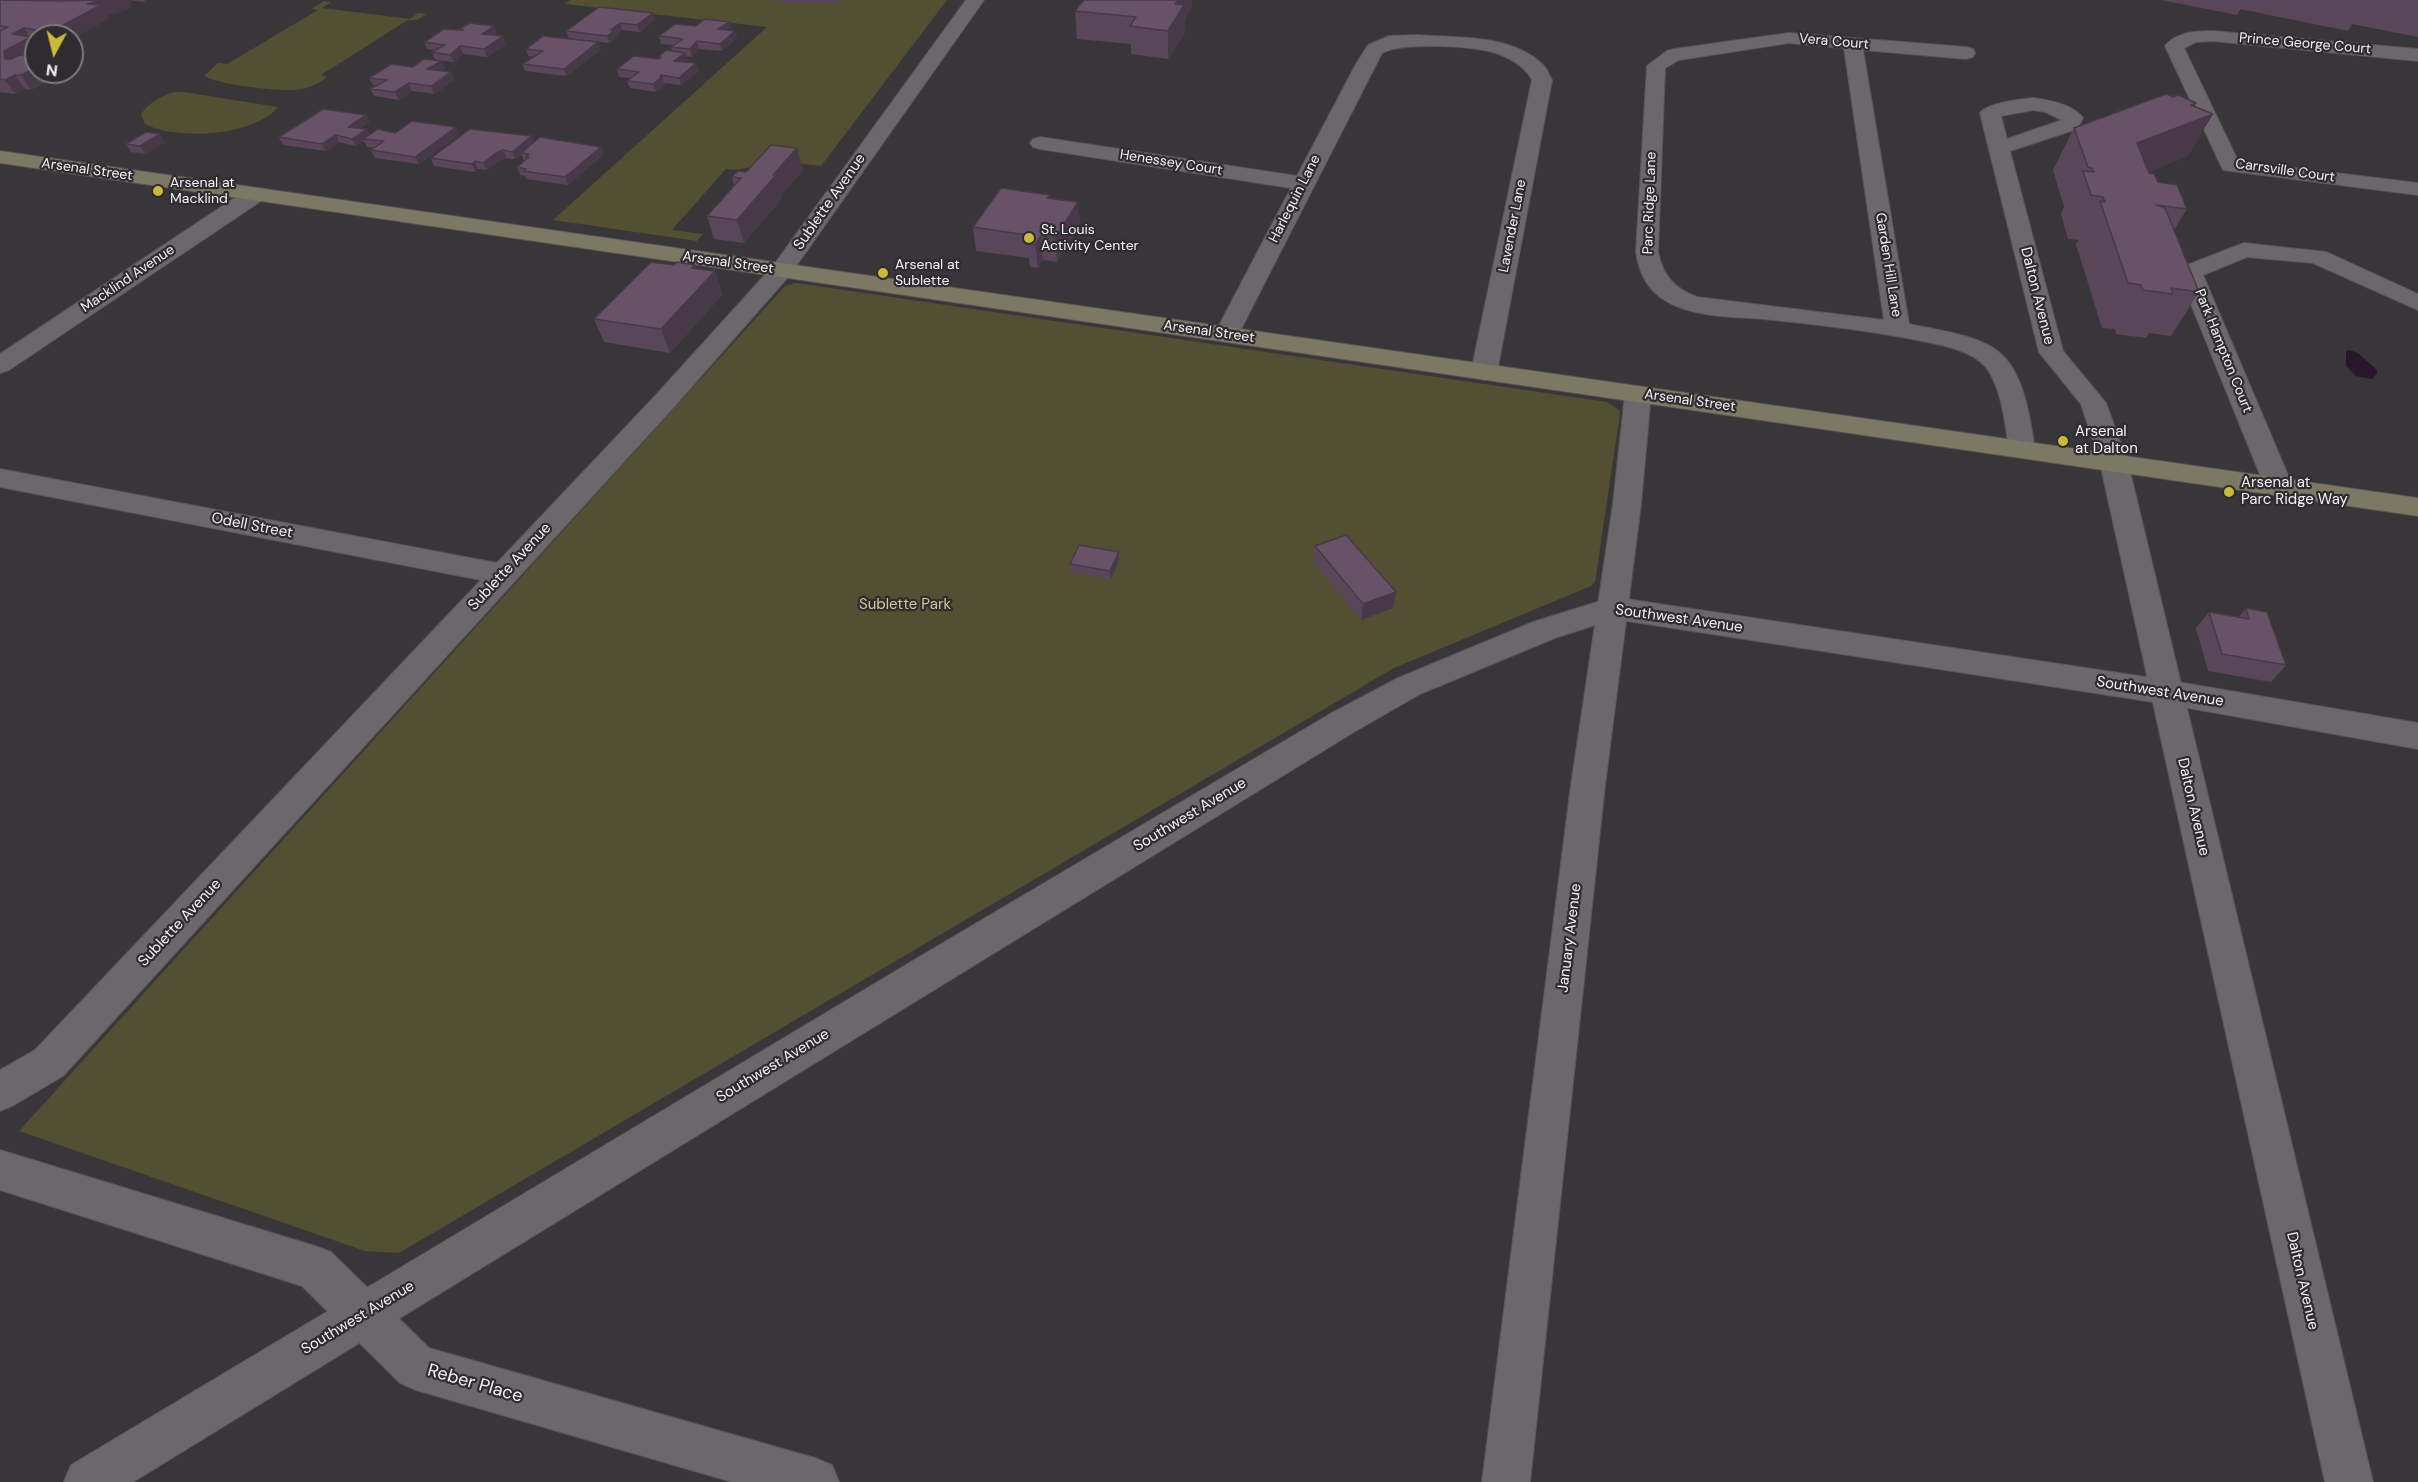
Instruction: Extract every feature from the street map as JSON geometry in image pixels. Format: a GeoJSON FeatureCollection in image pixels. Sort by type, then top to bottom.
{"type":"FeatureCollection","features":[{"type":"Feature","properties":{"kind":"main road","name":"Arsenal Street"},"geometry":{"type":"LineString","coordinates":[[0,157],[2418,507]]}},
{"type":"Feature","properties":{"kind":"street","name":"Sublette Avenue"},"geometry":{"type":"LineString","coordinates":[[0,1092],[49,1063],[781,271],[975,0]]}},
{"type":"Feature","properties":{"kind":"street","name":"Prince George Court"},"geometry":{"type":"LineString","coordinates":[[2192,37],[2213,36],[2418,55]]}},
{"type":"Feature","properties":{"kind":"street","name":"Carrsville Court"},"geometry":{"type":"LineString","coordinates":[[2192,37],[2174,46],[2230,166],[2418,189]]}},
{"type":"Feature","properties":{"kind":"street","name":"Vera Court"},"geometry":{"type":"LineString","coordinates":[[1668,59],[1674,55],[1789,38],[1966,53]]}},
{"type":"Feature","properties":{"kind":"street","name":"Harlequin Lane"},"geometry":{"type":"LineString","coordinates":[[1226,335],[1303,183],[1375,49],[1389,42],[1417,40],[1495,47],[1519,57],[1536,68],[1542,80]]}},
{"type":"Feature","properties":{"kind":"street","name":"Garden Hill Lane"},"geometry":{"type":"LineString","coordinates":[[1853,44],[1898,329],[1976,348],[1991,357],[2003,373],[2022,449]]}},
{"type":"Feature","properties":{"kind":"street","name":"Parc Ridge Lane"},"geometry":{"type":"LineString","coordinates":[[1668,59],[1656,66],[1647,252],[1650,270],[1659,283],[1671,296],[1692,304],[1898,329]]}},
{"type":"Feature","properties":{"kind":"street","name":"Lavender Lane"},"geometry":{"type":"LineString","coordinates":[[1484,372],[1542,80]]}},
{"type":"Feature","properties":{"kind":"street","name":"Henessey Court"},"geometry":{"type":"LineString","coordinates":[[1040,143],[1303,183]]}},
{"type":"Feature","properties":{"kind":"street","name":"Dalton Avenue"},"geometry":{"type":"LineString","coordinates":[[2000,148],[2051,351],[2093,403],[2114,463],[2349,1482]]}},
{"type":"Feature","properties":{"kind":"street","name":"Macklind Avenue"},"geometry":{"type":"LineString","coordinates":[[0,365],[256,194]]}},
{"type":"Feature","properties":{"kind":"street","name":"Park Hampton Court"},"geometry":{"type":"LineString","coordinates":[[2279,487],[2190,272],[2244,250],[2318,257],[2418,303]]}},
{"type":"Feature","properties":{"kind":"street","name":"January Avenue"},"geometry":{"type":"LineString","coordinates":[[1506,1482],[1588,785],[1627,504],[1638,394]]}},
{"type":"Feature","properties":{"kind":"street","name":"Odell Street"},"geometry":{"type":"LineString","coordinates":[[0,478],[503,574]]}},
{"type":"Feature","properties":{"kind":"street","name":"Southwest Avenue"},"geometry":{"type":"LineString","coordinates":[[88,1482],[917,978],[1352,718],[1409,686],[1544,630],[1613,608],[2166,692],[2418,736]]}},
{"type":"Feature","properties":{"kind":"street","name":"Reber Place"},"geometry":{"type":"LineString","coordinates":[[0,1170],[315,1268],[416,1367],[815,1482]]}},
{"type":"Feature","properties":{"kind":"green space"},"geometry":{"type":"Polygon","coordinates":[[[570,0],[947,0],[821,166],[782,162],[735,170],[726,169],[672,230],[703,234],[697,241],[553,220],[767,27],[565,4],[570,0]]]}},
{"type":"Feature","properties":{"kind":"green space"},"geometry":{"type":"Polygon","coordinates":[[[324,1],[331,2],[322,8],[410,19],[418,13],[427,14],[417,20],[408,20],[321,75],[328,77],[306,88],[282,90],[252,87],[204,76],[218,63],[227,64],[318,10],[311,9],[324,1]]]}},
{"type":"Feature","properties":{"kind":"green space"},"geometry":{"type":"Polygon","coordinates":[[[175,92],[278,107],[267,117],[252,124],[215,133],[176,133],[145,124],[141,114],[144,110],[156,100],[175,92]]]}},
{"type":"Feature","properties":{"kind":"green space","name":"Sublette Park"},"geometry":{"type":"Polygon","coordinates":[[[796,283],[1607,402],[1619,410],[1620,414],[1595,582],[1591,586],[1394,668],[399,1253],[365,1251],[19,1131],[785,286],[796,283]]]}},
{"type":"Feature","properties":{"kind":"shaded area"},"geometry":{"type":"Polygon","coordinates":[[[2346,351],[2358,353],[2377,370],[2372,379],[2356,376],[2346,366],[2346,351]]]}},
{"type":"Feature","properties":{"kind":"building"},"geometry":{"type":"Polygon","coordinates":[[[0,0],[102,0],[87,4],[101,5],[65,24],[24,24],[24,28],[12,34],[24,36],[24,41],[4,51],[5,59],[24,56],[24,74],[5,80],[0,79],[0,31],[8,27],[0,26],[0,0]]]}},
{"type":"Feature","properties":{"kind":"building"},"geometry":{"type":"Polygon","coordinates":[[[1084,0],[1178,0],[1175,4],[1184,5],[1168,31],[1130,26],[1136,17],[1075,11],[1084,0]]]}},
{"type":"Feature","properties":{"kind":"building"},"geometry":{"type":"Polygon","coordinates":[[[599,7],[653,13],[637,25],[620,23],[607,36],[566,31],[599,7]]]}},
{"type":"Feature","properties":{"kind":"building"},"geometry":{"type":"Polygon","coordinates":[[[705,19],[730,22],[718,29],[735,31],[720,44],[697,41],[690,49],[671,47],[683,39],[659,36],[675,24],[696,26],[705,19]]]}},
{"type":"Feature","properties":{"kind":"building"},"geometry":{"type":"Polygon","coordinates":[[[470,23],[494,26],[482,34],[503,36],[484,49],[460,46],[450,55],[432,52],[445,45],[424,42],[444,29],[463,30],[460,29],[470,23]]]}},
{"type":"Feature","properties":{"kind":"building"},"geometry":{"type":"Polygon","coordinates":[[[543,36],[598,42],[564,69],[522,64],[543,51],[526,49],[543,36]]]}},
{"type":"Feature","properties":{"kind":"building"},"geometry":{"type":"Polygon","coordinates":[[[666,50],[685,53],[674,61],[696,63],[679,78],[661,75],[662,77],[653,84],[627,81],[639,72],[617,69],[634,56],[659,59],[661,57],[658,57],[666,50]]]}},
{"type":"Feature","properties":{"kind":"building"},"geometry":{"type":"Polygon","coordinates":[[[424,59],[442,61],[427,69],[451,72],[431,86],[409,83],[395,92],[370,89],[387,80],[369,78],[391,64],[413,67],[424,59]]]}},
{"type":"Feature","properties":{"kind":"building"},"geometry":{"type":"Polygon","coordinates":[[[2166,94],[2173,97],[2178,95],[2196,103],[2191,105],[2213,114],[2137,143],[2149,173],[2154,174],[2158,182],[2177,185],[2187,209],[2156,205],[2165,208],[2199,292],[2171,288],[2173,294],[2143,290],[2141,285],[2128,283],[2100,201],[2105,202],[2103,197],[2091,195],[2083,171],[2094,172],[2088,167],[2074,128],[2166,94]]]}},
{"type":"Feature","properties":{"kind":"building"},"geometry":{"type":"Polygon","coordinates":[[[323,109],[366,115],[348,127],[367,129],[352,139],[336,135],[322,144],[279,137],[323,109]]]}},
{"type":"Feature","properties":{"kind":"building"},"geometry":{"type":"Polygon","coordinates":[[[412,121],[456,127],[415,157],[371,150],[384,141],[363,139],[378,129],[395,133],[412,121]]]}},
{"type":"Feature","properties":{"kind":"building"},"geometry":{"type":"Polygon","coordinates":[[[470,129],[532,136],[512,152],[503,150],[483,163],[475,161],[472,164],[431,158],[470,129]]]}},
{"type":"Feature","properties":{"kind":"building"},"geometry":{"type":"Polygon","coordinates":[[[146,132],[160,134],[140,146],[126,144],[146,132]]]}},
{"type":"Feature","properties":{"kind":"building"},"geometry":{"type":"Polygon","coordinates":[[[540,137],[601,147],[565,177],[523,171],[526,169],[517,167],[529,157],[526,157],[529,154],[521,153],[540,137]]]}},
{"type":"Feature","properties":{"kind":"building"},"geometry":{"type":"Polygon","coordinates":[[[771,145],[797,148],[737,220],[707,216],[741,178],[732,177],[738,171],[746,172],[771,145]]]}},
{"type":"Feature","properties":{"kind":"building"},"geometry":{"type":"Polygon","coordinates":[[[1001,188],[1050,195],[1047,198],[1078,202],[1055,238],[1041,236],[1035,245],[1028,244],[1033,236],[973,227],[1001,188]]]}},
{"type":"Feature","properties":{"kind":"building"},"geometry":{"type":"Polygon","coordinates":[[[651,262],[674,265],[677,262],[695,265],[692,268],[715,271],[661,329],[594,319],[651,262]]]}},
{"type":"Feature","properties":{"kind":"building"},"geometry":{"type":"Polygon","coordinates":[[[1346,535],[1396,592],[1363,604],[1315,546],[1346,535]]]}},
{"type":"Feature","properties":{"kind":"building"},"geometry":{"type":"Polygon","coordinates":[[[1079,545],[1119,552],[1110,571],[1070,564],[1079,545]]]}},
{"type":"Feature","properties":{"kind":"building"},"geometry":{"type":"Polygon","coordinates":[[[2246,608],[2267,612],[2286,665],[2222,654],[2209,612],[2249,619],[2246,608]]]}},
{"type":"Feature","properties":{"kind":"place","name":"Arsenal at Macklind"},"geometry":{"type":"Point","coordinates":[158,191]}},
{"type":"Feature","properties":{"kind":"place","name":"St. Louis Activity Center"},"geometry":{"type":"Point","coordinates":[1029,238]}},
{"type":"Feature","properties":{"kind":"place","name":"Arsenal at Sublette"},"geometry":{"type":"Point","coordinates":[883,273]}},
{"type":"Feature","properties":{"kind":"place","name":"Arsenal at Dalton"},"geometry":{"type":"Point","coordinates":[2063,441]}},
{"type":"Feature","properties":{"kind":"place","name":"Arsenal at Parc Ridge Way"},"geometry":{"type":"Point","coordinates":[2229,492]}}]}
